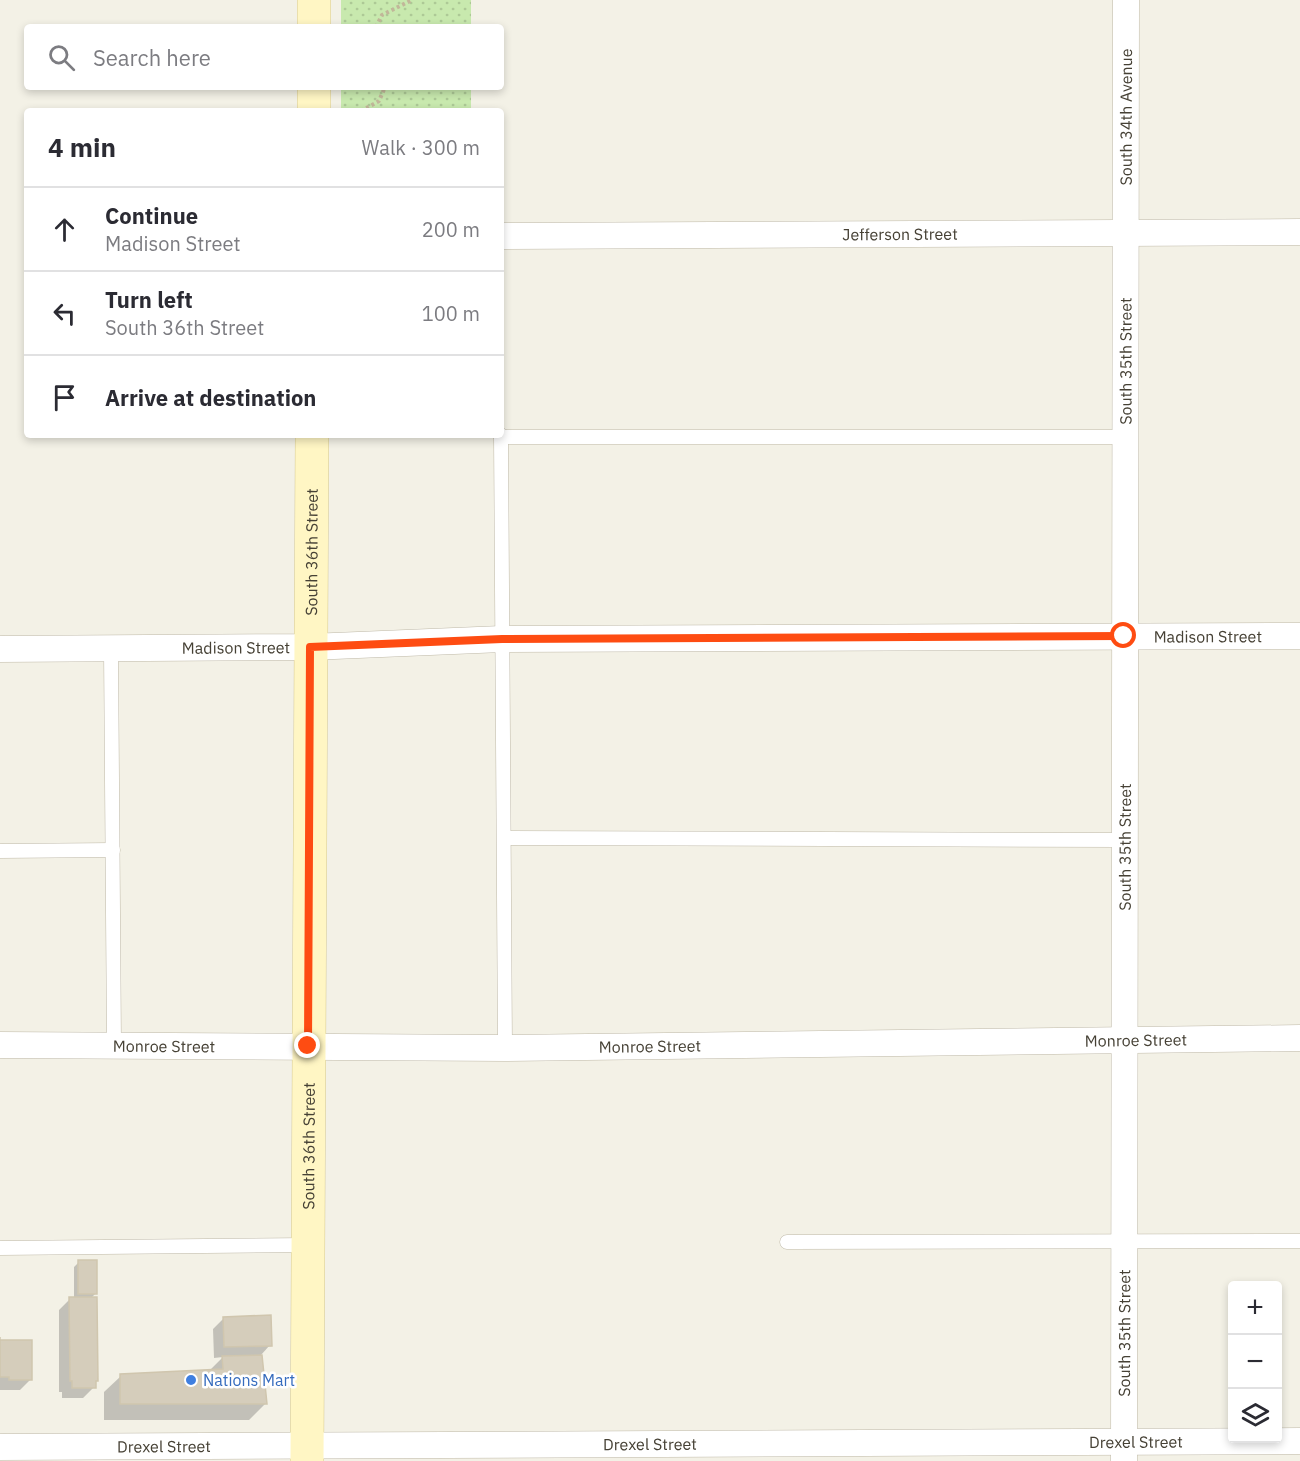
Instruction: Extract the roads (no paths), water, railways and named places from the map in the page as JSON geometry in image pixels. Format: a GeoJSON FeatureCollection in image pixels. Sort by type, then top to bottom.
{"type":"FeatureCollection","features":[{"type":"Feature","properties":{"kind":"main road"},"geometry":{"type":"LineString","coordinates":[[314,0],[314,24]]}},
{"type":"Feature","properties":{"kind":"main road"},"geometry":{"type":"LineString","coordinates":[[314,90],[314,108]]}},
{"type":"Feature","properties":{"kind":"main road","name":"South 36th Street"},"geometry":{"type":"LineString","coordinates":[[307,1453],[312,438]]}},
{"type":"Feature","properties":{"kind":"street","name":"South 34th Avenue"},"geometry":{"type":"LineString","coordinates":[[1126,0],[1126,233]]}},
{"type":"Feature","properties":{"kind":"street","name":"Jefferson Street"},"geometry":{"type":"LineString","coordinates":[[504,236],[1300,232]]}},
{"type":"Feature","properties":{"kind":"street","name":"South 35th Street"},"geometry":{"type":"LineString","coordinates":[[1124,1451],[1126,233]]}},
{"type":"Feature","properties":{"kind":"street","name":"Madison Street"},"geometry":{"type":"LineString","coordinates":[[0,649],[310,647],[502,639],[1300,636]]}},
{"type":"Feature","properties":{"kind":"street","name":"Monroe Street"},"geometry":{"type":"LineString","coordinates":[[0,1046],[505,1048],[1300,1038]]}},
{"type":"Feature","properties":{"kind":"street","name":"Drexel Street"},"geometry":{"type":"LineString","coordinates":[[0,1447],[307,1453],[1124,1451],[1300,1441]]}},
{"type":"Feature","properties":{"kind":"lane"},"geometry":{"type":"LineString","coordinates":[[504,436],[1125,437]]}},
{"type":"Feature","properties":{"kind":"lane"},"geometry":{"type":"LineString","coordinates":[[501,438],[505,1048]]}},
{"type":"Feature","properties":{"kind":"lane"},"geometry":{"type":"LineString","coordinates":[[111,649],[114,1045]]}},
{"type":"Feature","properties":{"kind":"lane"},"geometry":{"type":"LineString","coordinates":[[505,838],[1124,840]]}},
{"type":"Feature","properties":{"kind":"lane"},"geometry":{"type":"LineString","coordinates":[[0,851],[112,850]]}},
{"type":"Feature","properties":{"kind":"lane"},"geometry":{"type":"LineString","coordinates":[[787,1242],[1300,1241]]}},
{"type":"Feature","properties":{"kind":"lane"},"geometry":{"type":"LineString","coordinates":[[0,1248],[307,1245]]}},
{"type":"Feature","properties":{"kind":"place","name":"Nations Mart"},"geometry":{"type":"Point","coordinates":[191,1380]}}]}
